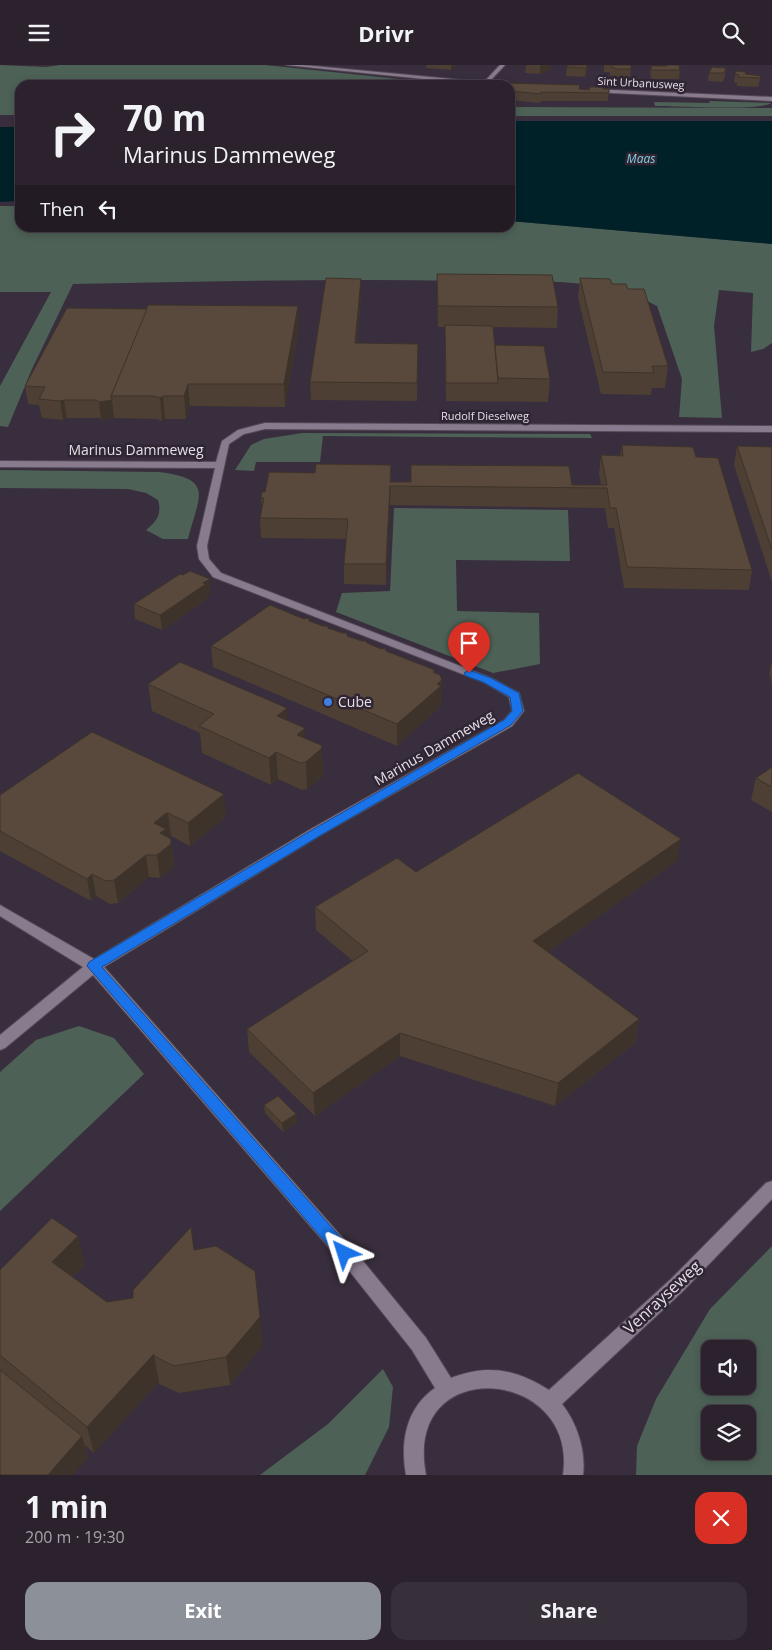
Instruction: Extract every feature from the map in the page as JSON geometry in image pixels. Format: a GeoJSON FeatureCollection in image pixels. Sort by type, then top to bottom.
{"type":"FeatureCollection","features":[{"type":"Feature","properties":{"kind":"street"},"geometry":{"type":"LineString","coordinates":[[288,65],[444,80]]}},
{"type":"Feature","properties":{"kind":"street"},"geometry":{"type":"LineString","coordinates":[[490,80],[503,65]]}},
{"type":"Feature","properties":{"kind":"street","name":"Sint Urbanusweg"},"geometry":{"type":"LineString","coordinates":[[589,90],[772,99]]}},
{"type":"Feature","properties":{"kind":"street","name":"Rudolf Dieselweg"},"geometry":{"type":"LineString","coordinates":[[220,465],[225,443],[241,432],[265,426],[772,429]]}},
{"type":"Feature","properties":{"kind":"street","name":"Marinus Dammeweg"},"geometry":{"type":"LineString","coordinates":[[0,464],[220,465],[202,546],[204,559],[217,575],[487,680],[515,695],[518,711],[508,723],[316,832],[94,966],[0,1044]]}},
{"type":"Feature","properties":{"kind":"street"},"geometry":{"type":"LineString","coordinates":[[0,910],[94,966],[357,1267],[419,1344],[447,1389]]}},
{"type":"Feature","properties":{"kind":"street","name":"Venrayseweg"},"geometry":{"type":"LineString","coordinates":[[549,1403],[677,1285],[772,1188]]}},
{"type":"Feature","properties":{"kind":"street"},"geometry":{"type":"LineString","coordinates":[[416,1475],[412,1456],[416,1429],[428,1407],[447,1389],[471,1379],[499,1378],[525,1386],[549,1403],[563,1421],[572,1443],[573,1475]]}},
{"type":"Feature","properties":{"kind":"shaded area"},"geometry":{"type":"Polygon","coordinates":[[[0,65],[46,67],[60,65],[265,65],[408,80],[15,80],[15,115],[0,115],[0,65]]]}},
{"type":"Feature","properties":{"kind":"shaded area"},"geometry":{"type":"Polygon","coordinates":[[[709,101],[772,103],[751,107],[716,107],[655,106],[654,102],[710,103],[709,101]]]}},
{"type":"Feature","properties":{"kind":"shaded area"},"geometry":{"type":"Polygon","coordinates":[[[515,107],[772,108],[772,116],[515,116],[515,107]]]}},
{"type":"Feature","properties":{"kind":"shaded area"},"geometry":{"type":"Polygon","coordinates":[[[0,206],[15,206],[15,232],[515,232],[515,221],[772,244],[772,343],[763,349],[751,352],[753,293],[719,290],[714,326],[722,418],[679,417],[682,379],[657,306],[635,296],[612,289],[564,282],[540,281],[319,280],[73,284],[32,369],[8,427],[0,426],[0,386],[51,292],[0,292],[0,206]]]}},
{"type":"Feature","properties":{"kind":"shaded area"},"geometry":{"type":"Polygon","coordinates":[[[302,433],[590,434],[592,438],[323,436],[320,462],[256,462],[254,471],[235,470],[251,445],[264,439],[302,433]]]}},
{"type":"Feature","properties":{"kind":"shaded area"},"geometry":{"type":"Polygon","coordinates":[[[0,470],[159,472],[189,479],[196,485],[199,492],[188,539],[163,539],[146,530],[156,520],[159,509],[158,500],[146,493],[128,489],[0,488],[0,470]]]}},
{"type":"Feature","properties":{"kind":"shaded area"},"geometry":{"type":"Polygon","coordinates":[[[394,508],[568,510],[570,561],[456,560],[457,611],[539,613],[540,664],[493,673],[336,612],[342,593],[390,591],[394,508]]]}},
{"type":"Feature","properties":{"kind":"shaded area"},"geometry":{"type":"Polygon","coordinates":[[[79,1026],[114,1038],[144,1074],[0,1211],[0,1072],[36,1040],[79,1026]]]}},
{"type":"Feature","properties":{"kind":"shaded area"},"geometry":{"type":"Polygon","coordinates":[[[772,1246],[772,1475],[636,1475],[637,1446],[656,1399],[710,1309],[772,1246]]]}},
{"type":"Feature","properties":{"kind":"shaded area"},"geometry":{"type":"Polygon","coordinates":[[[383,1369],[393,1387],[389,1427],[365,1475],[260,1475],[328,1424],[383,1369]]]}},
{"type":"Feature","properties":{"kind":"water","name":"Maas"},"geometry":{"type":"Polygon","coordinates":[[[515,121],[772,121],[772,244],[515,221],[515,121]]]}},
{"type":"Feature","properties":{"kind":"water"},"geometry":{"type":"Polygon","coordinates":[[[0,127],[15,127],[15,201],[0,202],[0,127]]]}},
{"type":"Feature","properties":{"kind":"building"},"geometry":{"type":"Polygon","coordinates":[[[568,65],[587,65],[586,68],[567,67],[568,65]]]}},
{"type":"Feature","properties":{"kind":"building"},"geometry":{"type":"Polygon","coordinates":[[[611,65],[631,65],[631,69],[617,69],[611,67],[611,65]]]}},
{"type":"Feature","properties":{"kind":"building"},"geometry":{"type":"Polygon","coordinates":[[[679,65],[680,70],[652,70],[651,66],[667,66],[679,65]]]}},
{"type":"Feature","properties":{"kind":"building"},"geometry":{"type":"Polygon","coordinates":[[[712,67],[726,68],[724,73],[709,73],[712,67]]]}},
{"type":"Feature","properties":{"kind":"building"},"geometry":{"type":"Polygon","coordinates":[[[736,71],[761,76],[760,78],[738,77],[739,75],[735,74],[736,71]]]}},
{"type":"Feature","properties":{"kind":"building"},"geometry":{"type":"Polygon","coordinates":[[[633,78],[641,79],[642,82],[633,82],[633,78]]]}},
{"type":"Feature","properties":{"kind":"building"},"geometry":{"type":"Polygon","coordinates":[[[515,83],[580,85],[579,89],[589,90],[590,87],[609,89],[609,93],[541,92],[541,94],[515,91],[515,83]]]}},
{"type":"Feature","properties":{"kind":"building"},"geometry":{"type":"Polygon","coordinates":[[[437,274],[552,275],[558,307],[438,306],[437,274]]]}},
{"type":"Feature","properties":{"kind":"building"},"geometry":{"type":"Polygon","coordinates":[[[326,278],[361,279],[355,343],[418,344],[417,383],[310,382],[326,278]]]}},
{"type":"Feature","properties":{"kind":"building"},"geometry":{"type":"Polygon","coordinates":[[[580,278],[610,279],[612,284],[626,284],[628,289],[644,289],[668,366],[652,366],[654,373],[603,372],[580,278]]]}},
{"type":"Feature","properties":{"kind":"building"},"geometry":{"type":"Polygon","coordinates":[[[148,305],[298,306],[284,384],[188,384],[184,396],[163,396],[160,398],[154,396],[111,396],[148,305]]]}},
{"type":"Feature","properties":{"kind":"building"},"geometry":{"type":"Polygon","coordinates":[[[67,308],[147,309],[111,396],[112,400],[99,402],[97,400],[60,401],[39,399],[45,387],[25,386],[67,308]]]}},
{"type":"Feature","properties":{"kind":"building"},"geometry":{"type":"Polygon","coordinates":[[[445,325],[493,326],[498,383],[446,383],[445,325]]]}},
{"type":"Feature","properties":{"kind":"building"},"geometry":{"type":"Polygon","coordinates":[[[495,345],[544,346],[550,379],[498,378],[495,345]]]}},
{"type":"Feature","properties":{"kind":"building"},"geometry":{"type":"Polygon","coordinates":[[[622,445],[693,447],[696,457],[718,458],[752,570],[627,567],[616,508],[610,508],[607,488],[390,486],[386,564],[344,564],[348,519],[260,518],[264,498],[261,498],[262,492],[265,492],[269,472],[315,473],[316,464],[391,465],[390,482],[411,482],[411,465],[569,466],[572,485],[607,485],[601,455],[623,456],[622,445]]]}},
{"type":"Feature","properties":{"kind":"building"},"geometry":{"type":"Polygon","coordinates":[[[737,446],[772,447],[772,550],[737,446]]]}},
{"type":"Feature","properties":{"kind":"building"},"geometry":{"type":"Polygon","coordinates":[[[190,571],[210,579],[203,583],[206,584],[160,615],[134,604],[180,574],[183,575],[190,571]]]}},
{"type":"Feature","properties":{"kind":"building"},"geometry":{"type":"Polygon","coordinates":[[[270,605],[304,619],[309,618],[309,621],[328,626],[328,628],[342,633],[347,633],[347,636],[366,641],[381,649],[385,648],[386,651],[435,670],[433,672],[440,675],[442,680],[437,684],[441,686],[397,724],[211,646],[270,605]]]}},
{"type":"Feature","properties":{"kind":"building"},"geometry":{"type":"Polygon","coordinates":[[[180,662],[287,708],[277,716],[305,728],[297,735],[321,745],[322,748],[306,762],[300,763],[276,752],[269,758],[199,726],[214,714],[148,684],[180,662]]]}},
{"type":"Feature","properties":{"kind":"building"},"geometry":{"type":"Polygon","coordinates":[[[92,732],[224,794],[188,823],[168,813],[165,814],[154,823],[166,829],[160,833],[171,839],[171,844],[157,855],[146,855],[114,880],[106,881],[92,874],[87,879],[0,831],[0,795],[92,732]]]}},
{"type":"Feature","properties":{"kind":"building"},"geometry":{"type":"Polygon","coordinates":[[[772,767],[772,787],[756,778],[772,767]]]}},
{"type":"Feature","properties":{"kind":"building"},"geometry":{"type":"Polygon","coordinates":[[[578,773],[681,839],[533,941],[639,1019],[558,1083],[400,1033],[313,1093],[247,1029],[368,951],[315,907],[397,858],[416,872],[578,773]]]}},
{"type":"Feature","properties":{"kind":"building"},"geometry":{"type":"Polygon","coordinates":[[[278,1096],[296,1114],[282,1123],[264,1105],[278,1096]]]}},
{"type":"Feature","properties":{"kind":"building"},"geometry":{"type":"Polygon","coordinates":[[[52,1218],[78,1236],[52,1262],[107,1302],[133,1298],[133,1290],[191,1227],[194,1250],[216,1246],[255,1271],[260,1317],[226,1357],[174,1366],[154,1356],[154,1354],[87,1427],[0,1355],[0,1270],[52,1218]]]}},
{"type":"Feature","properties":{"kind":"building"},"geometry":{"type":"Polygon","coordinates":[[[0,1370],[82,1436],[48,1475],[0,1475],[0,1370]]]}},
{"type":"Feature","properties":{"kind":"place","name":"Cube"},"geometry":{"type":"Point","coordinates":[328,702]}},
{"type":"Feature","properties":{"kind":"route"},"geometry":{"type":"LineString","coordinates":[[344,1253],[94,966],[316,832],[508,723],[518,711],[515,695],[469,673]]}}]}
